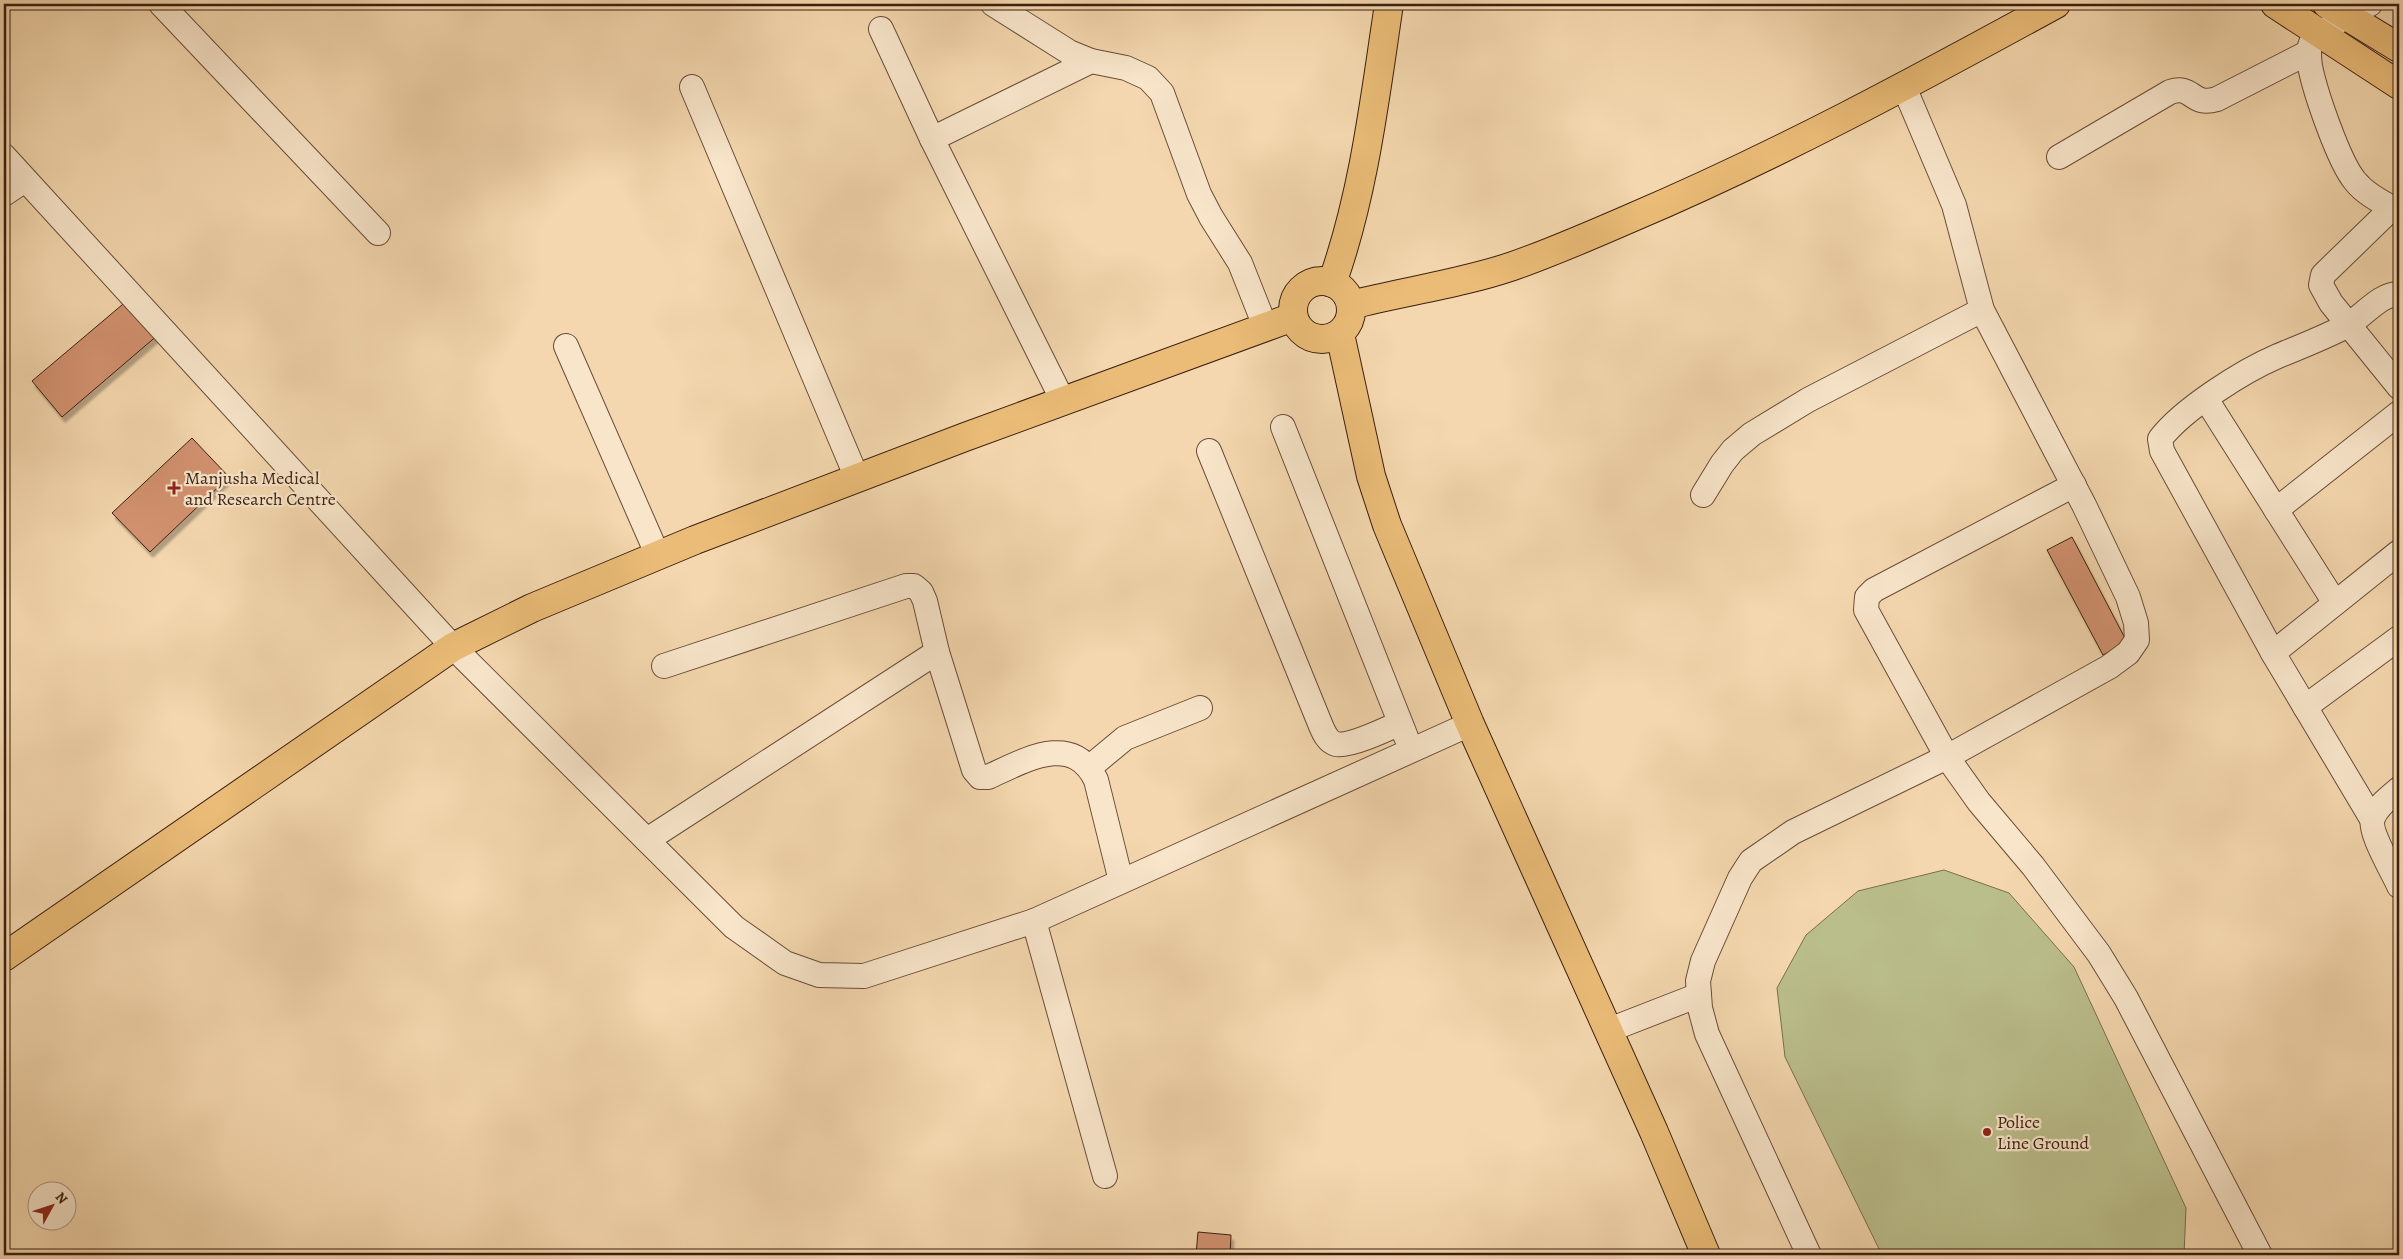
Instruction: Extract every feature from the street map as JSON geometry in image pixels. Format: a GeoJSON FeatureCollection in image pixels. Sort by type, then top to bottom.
{"type":"FeatureCollection","features":[{"type":"Feature","properties":{"kind":"main road"},"geometry":{"type":"LineString","coordinates":[[1332,282],[1348,239],[1356,201],[1389,4]]}},
{"type":"Feature","properties":{"kind":"main road"},"geometry":{"type":"LineString","coordinates":[[1351,305],[1400,292],[1452,284],[1512,266],[1575,242],[1697,190],[1904,87],[2056,4]]}},
{"type":"Feature","properties":{"kind":"main road"},"geometry":{"type":"LineString","coordinates":[[2275,4],[2315,43],[2399,85]]}},
{"type":"Feature","properties":{"kind":"main road"},"geometry":{"type":"LineString","coordinates":[[2348,8],[2399,48]]}},
{"type":"Feature","properties":{"kind":"main road"},"geometry":{"type":"LineString","coordinates":[[1314,282],[1332,282],[1341,288],[1351,305],[1350,321],[1340,334],[1322,340],[1312,338],[1304,333],[1294,317],[1295,299],[1306,285],[1314,282]]}},
{"type":"Feature","properties":{"kind":"main road"},"geometry":{"type":"LineString","coordinates":[[4,957],[453,647],[532,608],[658,556],[857,478],[1265,326],[1294,317]]}},
{"type":"Feature","properties":{"kind":"main road"},"geometry":{"type":"LineString","coordinates":[[1340,334],[1370,476],[1386,525],[1470,724],[1608,1030],[1706,1255]]}},
{"type":"Feature","properties":{"kind":"street"},"geometry":{"type":"LineString","coordinates":[[160,4],[378,233]]}},
{"type":"Feature","properties":{"kind":"street"},"geometry":{"type":"LineString","coordinates":[[993,4],[1050,41],[1091,61],[1126,68],[1148,78],[1162,93],[1199,194],[1240,263],[1265,326]]}},
{"type":"Feature","properties":{"kind":"street"},"geometry":{"type":"LineString","coordinates":[[2059,157],[2178,89],[2191,93],[2199,101],[2206,102],[2218,99],[2315,43],[2348,8]]}},
{"type":"Feature","properties":{"kind":"street"},"geometry":{"type":"LineString","coordinates":[[881,29],[932,139],[1063,401]]}},
{"type":"Feature","properties":{"kind":"street"},"geometry":{"type":"LineString","coordinates":[[2315,43],[2312,78],[2345,166],[2356,182],[2370,194],[2396,210],[2323,275],[2321,285],[2330,303],[2399,386]]}},
{"type":"Feature","properties":{"kind":"street"},"geometry":{"type":"LineString","coordinates":[[932,139],[1091,61]]}},
{"type":"Feature","properties":{"kind":"street"},"geometry":{"type":"LineString","coordinates":[[692,87],[857,478]]}},
{"type":"Feature","properties":{"kind":"street"},"geometry":{"type":"LineString","coordinates":[[1809,1255],[1707,1034],[1700,1008],[1698,981],[1703,961],[1740,878],[1751,861],[1793,832],[1946,757],[2109,667],[2128,653],[2137,640],[2136,623],[2128,597],[2074,485],[1982,310],[1954,205],[1904,87]]}},
{"type":"Feature","properties":{"kind":"street"},"geometry":{"type":"LineString","coordinates":[[4,156],[453,647],[734,926],[785,963],[820,975],[864,976],[1034,921],[1470,724]]}},
{"type":"Feature","properties":{"kind":"street"},"geometry":{"type":"LineString","coordinates":[[4,194],[25,180]]}},
{"type":"Feature","properties":{"kind":"street"},"geometry":{"type":"LineString","coordinates":[[2396,872],[2373,831],[2372,818],[2273,652],[2162,451],[2160,439],[2167,430],[2206,399],[2240,376],[2276,357],[2348,324],[2385,298],[2392,294],[2399,294]]}},
{"type":"Feature","properties":{"kind":"street"},"geometry":{"type":"LineString","coordinates":[[1703,495],[1733,450],[1752,434],[1808,400],[1982,310]]}},
{"type":"Feature","properties":{"kind":"street"},"geometry":{"type":"LineString","coordinates":[[566,346],[658,556]]}},
{"type":"Feature","properties":{"kind":"street"},"geometry":{"type":"LineString","coordinates":[[2206,399],[2335,603]]}},
{"type":"Feature","properties":{"kind":"street"},"geometry":{"type":"LineString","coordinates":[[2276,510],[2399,413]]}},
{"type":"Feature","properties":{"kind":"street"},"geometry":{"type":"LineString","coordinates":[[1283,427],[1411,750]]}},
{"type":"Feature","properties":{"kind":"street"},"geometry":{"type":"LineString","coordinates":[[1209,451],[1321,726],[1328,739],[1336,744],[1348,743],[1400,724]]}},
{"type":"Feature","properties":{"kind":"street"},"geometry":{"type":"LineString","coordinates":[[2074,485],[1885,583],[1874,590],[1867,598],[1866,610],[1870,621],[1946,757],[1979,802],[2033,866],[2099,954],[2126,998],[2260,1255]]}},
{"type":"Feature","properties":{"kind":"street"},"geometry":{"type":"LineString","coordinates":[[2273,652],[2399,552]]}},
{"type":"Feature","properties":{"kind":"street"},"geometry":{"type":"LineString","coordinates":[[664,666],[906,586],[914,586],[921,592],[936,652],[974,770],[980,777],[988,777],[1026,760],[1052,753],[1078,757],[1090,767],[1096,780],[1121,881]]}},
{"type":"Feature","properties":{"kind":"street"},"geometry":{"type":"LineString","coordinates":[[2305,707],[2399,638]]}},
{"type":"Feature","properties":{"kind":"street"},"geometry":{"type":"LineString","coordinates":[[647,840],[936,652]]}},
{"type":"Feature","properties":{"kind":"street"},"geometry":{"type":"LineString","coordinates":[[1090,767],[1125,738],[1200,708]]}},
{"type":"Feature","properties":{"kind":"street"},"geometry":{"type":"LineString","coordinates":[[2372,818],[2379,807],[2399,789]]}},
{"type":"Feature","properties":{"kind":"street"},"geometry":{"type":"LineString","coordinates":[[1034,921],[1105,1176]]}},
{"type":"Feature","properties":{"kind":"street"},"geometry":{"type":"LineString","coordinates":[[1608,1030],[1699,995]]}},
{"type":"Feature","properties":{"kind":"green space","name":"Police Line Ground"},"geometry":{"type":"Polygon","coordinates":[[[1944,870],[2009,893],[2074,967],[2186,1208],[2184,1255],[1882,1255],[1785,1057],[1777,988],[1806,935],[1858,891],[1944,870]]]}},
{"type":"Feature","properties":{"kind":"building"},"geometry":{"type":"Polygon","coordinates":[[[129,299],[159,334],[62,417],[32,381],[129,299]]]}},
{"type":"Feature","properties":{"kind":"building"},"geometry":{"type":"Polygon","coordinates":[[[192,438],[229,477],[150,552],[112,513],[192,438]]]}},
{"type":"Feature","properties":{"kind":"building"},"geometry":{"type":"Polygon","coordinates":[[[2072,537],[2127,642],[2103,655],[2047,550],[2072,537]]]}},
{"type":"Feature","properties":{"kind":"building"},"geometry":{"type":"Polygon","coordinates":[[[1198,1232],[1231,1235],[1230,1255],[1196,1255],[1198,1232]]]}},
{"type":"Feature","properties":{"kind":"place","name":"Manjusha Medical and Research Centre"},"geometry":{"type":"Point","coordinates":[174,488]}},
{"type":"Feature","properties":{"kind":"place","name":"Police Line Ground"},"geometry":{"type":"Point","coordinates":[1987,1132]}}]}
